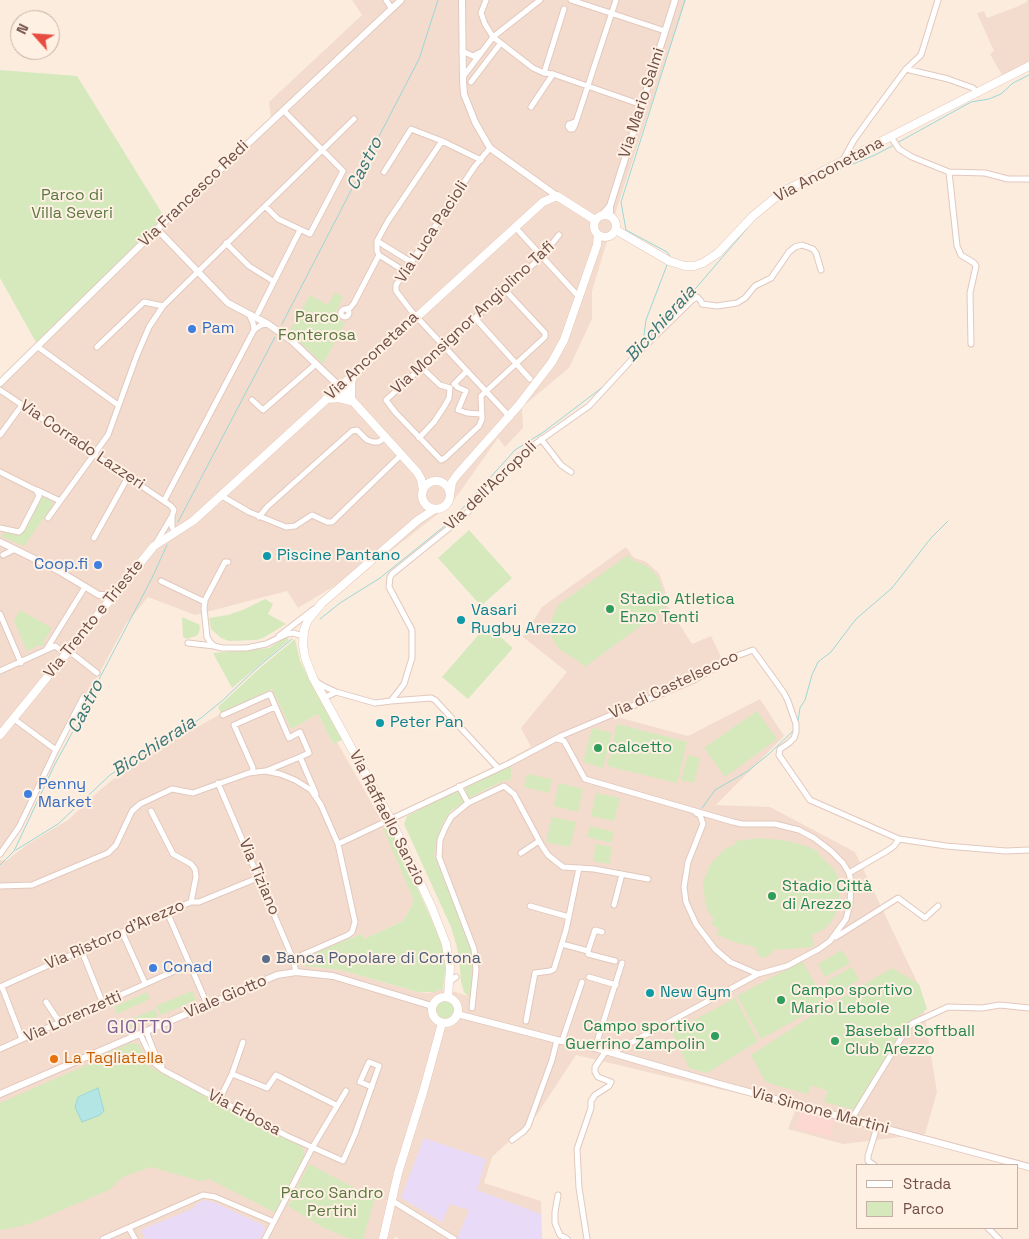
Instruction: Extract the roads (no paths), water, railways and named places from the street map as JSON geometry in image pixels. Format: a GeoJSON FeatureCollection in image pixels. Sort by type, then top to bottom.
{"type":"FeatureCollection","features":[{"type":"Feature","properties":{"kind":"main road","name":"Via Anconetana"},"geometry":{"type":"LineString","coordinates":[[616,230],[669,261],[685,266],[694,266],[702,263],[718,253],[753,216],[782,192],[843,160],[892,139],[1029,66]]}},
{"type":"Feature","properties":{"kind":"main road","name":"Via Anconetana"},"geometry":{"type":"LineString","coordinates":[[154,546],[193,520],[543,202],[557,196]]}},
{"type":"Feature","properties":{"kind":"main road"},"geometry":{"type":"LineString","coordinates":[[557,196],[602,217],[615,220],[616,230],[611,236],[601,236]]}},
{"type":"Feature","properties":{"kind":"main road"},"geometry":{"type":"LineString","coordinates":[[601,236],[594,226],[602,217]]}},
{"type":"Feature","properties":{"kind":"main road"},"geometry":{"type":"LineString","coordinates":[[304,633],[313,614],[322,603],[418,520],[435,509],[446,505],[452,482],[457,475],[509,416],[552,362],[564,340],[601,236]]}},
{"type":"Feature","properties":{"kind":"main road"},"geometry":{"type":"LineString","coordinates":[[351,401],[351,382],[355,372]]}},
{"type":"Feature","properties":{"kind":"main road"},"geometry":{"type":"LineString","coordinates":[[339,386],[417,472],[421,479],[422,498],[426,505],[435,509]]}},
{"type":"Feature","properties":{"kind":"main road"},"geometry":{"type":"LineString","coordinates":[[324,400],[339,398],[351,401]]}},
{"type":"Feature","properties":{"kind":"main road"},"geometry":{"type":"LineString","coordinates":[[417,472],[446,485],[450,494]]}},
{"type":"Feature","properties":{"kind":"main road"},"geometry":{"type":"LineString","coordinates":[[423,490],[427,484],[457,475]]}},
{"type":"Feature","properties":{"kind":"main road"},"geometry":{"type":"LineString","coordinates":[[418,520],[426,505]]}},
{"type":"Feature","properties":{"kind":"main road","name":"Via Trento e Trieste"},"geometry":{"type":"LineString","coordinates":[[0,735],[154,546]]}},
{"type":"Feature","properties":{"kind":"main road","name":"Via Raffaello Sanzio"},"geometry":{"type":"LineString","coordinates":[[304,633],[304,657],[313,678],[390,820],[432,908],[446,944],[450,966],[452,979],[448,997]]}},
{"type":"Feature","properties":{"kind":"main road"},"geometry":{"type":"LineString","coordinates":[[448,997],[455,1001],[457,1014],[450,1022],[442,1023],[433,1016],[432,1006],[437,999],[448,997]]}},
{"type":"Feature","properties":{"kind":"main road"},"geometry":{"type":"LineString","coordinates":[[383,1239],[391,1200],[442,1023]]}},
{"type":"Feature","properties":{"kind":"street"},"geometry":{"type":"LineString","coordinates":[[386,0],[392,9]]}},
{"type":"Feature","properties":{"kind":"street","name":"Via Francesco Redi"},"geometry":{"type":"LineString","coordinates":[[0,383],[157,229],[401,0]]}},
{"type":"Feature","properties":{"kind":"street"},"geometry":{"type":"LineString","coordinates":[[462,0],[464,94],[475,122],[490,148],[557,196]]}},
{"type":"Feature","properties":{"kind":"street"},"geometry":{"type":"LineString","coordinates":[[486,0],[481,13],[493,37],[533,68],[642,105]]}},
{"type":"Feature","properties":{"kind":"street"},"geometry":{"type":"LineString","coordinates":[[463,78],[493,37],[540,0]]}},
{"type":"Feature","properties":{"kind":"street"},"geometry":{"type":"LineString","coordinates":[[571,0],[665,31]]}},
{"type":"Feature","properties":{"kind":"street"},"geometry":{"type":"LineString","coordinates":[[575,122],[616,0]]}},
{"type":"Feature","properties":{"kind":"street","name":"Via Mario Salmi"},"geometry":{"type":"LineString","coordinates":[[602,217],[610,206],[675,0]]}},
{"type":"Feature","properties":{"kind":"street"},"geometry":{"type":"LineString","coordinates":[[843,160],[854,140],[906,69],[921,55],[938,0]]}},
{"type":"Feature","properties":{"kind":"street"},"geometry":{"type":"LineString","coordinates":[[544,73],[564,9]]}},
{"type":"Feature","properties":{"kind":"street"},"geometry":{"type":"LineString","coordinates":[[471,82],[500,44]]}},
{"type":"Feature","properties":{"kind":"street"},"geometry":{"type":"LineString","coordinates":[[462,52],[473,56],[481,52]]}},
{"type":"Feature","properties":{"kind":"street"},"geometry":{"type":"LineString","coordinates":[[462,63],[470,55]]}},
{"type":"Feature","properties":{"kind":"street"},"geometry":{"type":"LineString","coordinates":[[462,63],[473,64]]}},
{"type":"Feature","properties":{"kind":"street"},"geometry":{"type":"LineString","coordinates":[[906,69],[965,85],[973,88],[978,93]]}},
{"type":"Feature","properties":{"kind":"street"},"geometry":{"type":"LineString","coordinates":[[532,107],[552,74]]}},
{"type":"Feature","properties":{"kind":"street"},"geometry":{"type":"LineString","coordinates":[[265,206],[278,219],[310,234],[343,171],[284,111]]}},
{"type":"Feature","properties":{"kind":"street"},"geometry":{"type":"LineString","coordinates":[[48,518],[108,435],[118,404],[149,327],[163,306],[354,119]]}},
{"type":"Feature","properties":{"kind":"street"},"geometry":{"type":"LineString","coordinates":[[384,172],[411,129],[442,141],[481,160]]}},
{"type":"Feature","properties":{"kind":"street"},"geometry":{"type":"LineString","coordinates":[[892,139],[898,149],[912,157],[949,172],[985,173],[1008,179],[1029,178]]}},
{"type":"Feature","properties":{"kind":"street"},"geometry":{"type":"LineString","coordinates":[[404,271],[379,255],[376,251],[377,241],[384,227],[442,141]]}},
{"type":"Feature","properties":{"kind":"street","name":"Via Luca Pacioli"},"geometry":{"type":"LineString","coordinates":[[416,316],[396,291],[396,285],[490,148]]}},
{"type":"Feature","properties":{"kind":"street"},"geometry":{"type":"LineString","coordinates":[[949,172],[957,246],[961,255],[974,262],[976,266],[970,293],[971,344]]}},
{"type":"Feature","properties":{"kind":"street"},"geometry":{"type":"LineString","coordinates":[[515,227],[579,297]]}},
{"type":"Feature","properties":{"kind":"street"},"geometry":{"type":"LineString","coordinates":[[157,229],[228,302],[254,315],[292,341],[339,386]]}},
{"type":"Feature","properties":{"kind":"street"},"geometry":{"type":"LineString","coordinates":[[254,330],[254,315],[300,230]]}},
{"type":"Feature","properties":{"kind":"street","name":"Via Monsignor Angiolino Tafi"},"geometry":{"type":"LineString","coordinates":[[419,438],[386,400],[542,256],[559,235]]}},
{"type":"Feature","properties":{"kind":"street"},"geometry":{"type":"LineString","coordinates":[[377,241],[411,262]]}},
{"type":"Feature","properties":{"kind":"street"},"geometry":{"type":"LineString","coordinates":[[226,243],[249,266],[273,281]]}},
{"type":"Feature","properties":{"kind":"street","name":"Via dell'Acropoli"},"geometry":{"type":"LineString","coordinates":[[391,701],[404,684],[412,658],[412,630],[389,587],[390,577],[464,516],[512,464],[541,439],[589,406],[636,355],[692,300],[697,297],[702,301],[702,304],[727,305],[737,303],[745,298],[755,286],[771,278],[789,252],[795,247],[802,245],[813,249],[821,270]]}},
{"type":"Feature","properties":{"kind":"street"},"geometry":{"type":"LineString","coordinates":[[348,311],[379,255]]}},
{"type":"Feature","properties":{"kind":"street"},"geometry":{"type":"LineString","coordinates":[[467,371],[450,388],[449,398],[444,407],[434,422],[419,438],[439,459],[443,459],[479,426],[481,423],[480,398],[545,335],[505,290]]}},
{"type":"Feature","properties":{"kind":"street"},"geometry":{"type":"LineString","coordinates":[[97,347],[144,302],[163,306]]}},
{"type":"Feature","properties":{"kind":"street"},"geometry":{"type":"LineString","coordinates":[[416,316],[509,416]]}},
{"type":"Feature","properties":{"kind":"street"},"geometry":{"type":"LineString","coordinates":[[475,318],[530,379]]}},
{"type":"Feature","properties":{"kind":"street"},"geometry":{"type":"LineString","coordinates":[[175,533],[172,527],[174,510],[164,501],[254,330],[261,325],[268,324]]}},
{"type":"Feature","properties":{"kind":"street"},"geometry":{"type":"LineString","coordinates":[[38,346],[118,404]]}},
{"type":"Feature","properties":{"kind":"street"},"geometry":{"type":"LineString","coordinates":[[252,400],[263,410],[316,364]]}},
{"type":"Feature","properties":{"kind":"street"},"geometry":{"type":"LineString","coordinates":[[421,367],[440,385],[450,388]]}},
{"type":"Feature","properties":{"kind":"street"},"geometry":{"type":"LineString","coordinates":[[455,383],[457,387],[466,391],[458,410],[481,414]]}},
{"type":"Feature","properties":{"kind":"street","name":"Via Corrado Lazzeri"},"geometry":{"type":"LineString","coordinates":[[0,390],[164,501]]}},
{"type":"Feature","properties":{"kind":"street"},"geometry":{"type":"LineString","coordinates":[[0,435],[22,404]]}},
{"type":"Feature","properties":{"kind":"street"},"geometry":{"type":"LineString","coordinates":[[259,517],[267,507],[352,431],[357,430],[367,440],[374,442],[385,438]]}},
{"type":"Feature","properties":{"kind":"street"},"geometry":{"type":"LineString","coordinates":[[541,439],[561,464],[571,472]]}},
{"type":"Feature","properties":{"kind":"street"},"geometry":{"type":"LineString","coordinates":[[220,495],[259,517],[286,527],[295,526],[308,516],[332,522],[401,454]]}},
{"type":"Feature","properties":{"kind":"street"},"geometry":{"type":"LineString","coordinates":[[0,472],[60,501]]}},
{"type":"Feature","properties":{"kind":"street"},"geometry":{"type":"LineString","coordinates":[[94,538],[128,477]]}},
{"type":"Feature","properties":{"kind":"street"},"geometry":{"type":"LineString","coordinates":[[0,528],[16,532],[22,529],[38,496],[36,490]]}},
{"type":"Feature","properties":{"kind":"street","name":"Via Trento e Trieste"},"geometry":{"type":"LineString","coordinates":[[154,546],[172,516]]}},
{"type":"Feature","properties":{"kind":"street"},"geometry":{"type":"LineString","coordinates":[[0,542],[59,571],[99,595],[114,596]]}},
{"type":"Feature","properties":{"kind":"street"},"geometry":{"type":"LineString","coordinates":[[3,555],[15,549]]}},
{"type":"Feature","properties":{"kind":"street"},"geometry":{"type":"LineString","coordinates":[[214,646],[207,637],[205,602],[225,562],[228,562]]}},
{"type":"Feature","properties":{"kind":"street"},"geometry":{"type":"LineString","coordinates":[[161,581],[205,602]]}},
{"type":"Feature","properties":{"kind":"street"},"geometry":{"type":"LineString","coordinates":[[46,650],[85,587]]}},
{"type":"Feature","properties":{"kind":"street"},"geometry":{"type":"LineString","coordinates":[[99,595],[105,606]]}},
{"type":"Feature","properties":{"kind":"street"},"geometry":{"type":"LineString","coordinates":[[277,638],[322,603]]}},
{"type":"Feature","properties":{"kind":"street"},"geometry":{"type":"LineString","coordinates":[[0,614],[21,662]]}},
{"type":"Feature","properties":{"kind":"street"},"geometry":{"type":"LineString","coordinates":[[292,625],[304,633]]}},
{"type":"Feature","properties":{"kind":"street"},"geometry":{"type":"LineString","coordinates":[[188,643],[222,648],[257,647],[292,633],[304,633]]}},
{"type":"Feature","properties":{"kind":"street"},"geometry":{"type":"LineString","coordinates":[[0,671],[55,646],[68,652],[97,673]]}},
{"type":"Feature","properties":{"kind":"street","name":"Via di Castelsecco"},"geometry":{"type":"LineString","coordinates":[[338,844],[561,739],[569,733],[694,680],[734,657],[753,650],[788,701],[796,724],[796,732],[790,743],[780,750],[779,756],[810,800],[899,839],[946,846],[1006,851],[1029,850]]}},
{"type":"Feature","properties":{"kind":"street"},"geometry":{"type":"LineString","coordinates":[[313,678],[323,686],[336,692],[375,703],[431,698],[438,703],[498,768]]}},
{"type":"Feature","properties":{"kind":"street"},"geometry":{"type":"LineString","coordinates":[[324,698],[336,692]]}},
{"type":"Feature","properties":{"kind":"street"},"geometry":{"type":"LineString","coordinates":[[223,715],[270,694],[289,738],[300,732],[309,753],[265,771]]}},
{"type":"Feature","properties":{"kind":"street"},"geometry":{"type":"LineString","coordinates":[[0,854],[19,827],[84,696]]}},
{"type":"Feature","properties":{"kind":"street"},"geometry":{"type":"LineString","coordinates":[[252,772],[253,768],[234,725],[275,707]]}},
{"type":"Feature","properties":{"kind":"street"},"geometry":{"type":"LineString","coordinates":[[14,719],[56,750]]}},
{"type":"Feature","properties":{"kind":"street"},"geometry":{"type":"LineString","coordinates":[[561,739],[585,779],[742,824],[775,824],[799,830],[814,838],[831,851],[842,863],[852,881],[850,904],[846,919],[830,941]]}},
{"type":"Feature","properties":{"kind":"street"},"geometry":{"type":"LineString","coordinates":[[293,959],[348,935],[354,928],[355,922],[338,844],[300,757]]}},
{"type":"Feature","properties":{"kind":"street"},"geometry":{"type":"LineString","coordinates":[[0,886],[32,885],[108,852],[116,845],[132,811],[140,804],[172,789],[193,793],[252,772],[265,771],[295,780],[311,790],[321,805]]}},
{"type":"Feature","properties":{"kind":"street","name":"Via Tiziano"},"geometry":{"type":"LineString","coordinates":[[218,783],[260,877],[293,959],[296,972]]}},
{"type":"Feature","properties":{"kind":"street"},"geometry":{"type":"LineString","coordinates":[[459,786],[468,803]]}},
{"type":"Feature","properties":{"kind":"street"},"geometry":{"type":"LineString","coordinates":[[472,1008],[476,970],[474,949],[439,857],[440,840],[445,828],[451,817],[468,803],[504,786],[509,788],[548,855],[563,867],[648,879]]}},
{"type":"Feature","properties":{"kind":"street"},"geometry":{"type":"LineString","coordinates":[[692,810],[700,815],[703,824],[688,862],[684,887],[686,902],[691,916],[710,943],[730,962],[758,974]]}},
{"type":"Feature","properties":{"kind":"street"},"geometry":{"type":"LineString","coordinates":[[151,811],[174,854],[192,864],[195,869],[196,877],[191,902]]}},
{"type":"Feature","properties":{"kind":"street"},"geometry":{"type":"LineString","coordinates":[[849,873],[887,851],[899,839]]}},
{"type":"Feature","properties":{"kind":"street"},"geometry":{"type":"LineString","coordinates":[[521,853],[539,841]]}},
{"type":"Feature","properties":{"kind":"street"},"geometry":{"type":"LineString","coordinates":[[526,1021],[535,973],[554,969],[569,917],[579,868]]}},
{"type":"Feature","properties":{"kind":"street"},"geometry":{"type":"LineString","coordinates":[[614,906],[622,874]]}},
{"type":"Feature","properties":{"kind":"street","name":"Via Ristoro d'Arezzo"},"geometry":{"type":"LineString","coordinates":[[1,987],[81,949],[167,912],[191,902],[199,902],[260,877]]}},
{"type":"Feature","properties":{"kind":"street"},"geometry":{"type":"LineString","coordinates":[[581,1239],[587,1239],[580,1188],[578,1149],[592,1101],[611,1082],[598,1077],[595,1072],[595,1067],[609,1052],[758,974],[787,966],[819,949],[898,898],[925,918],[938,906]]}},
{"type":"Feature","properties":{"kind":"street"},"geometry":{"type":"LineString","coordinates":[[530,906],[569,917]]}},
{"type":"Feature","properties":{"kind":"street"},"geometry":{"type":"LineString","coordinates":[[167,912],[207,1004]]}},
{"type":"Feature","properties":{"kind":"street"},"geometry":{"type":"LineString","coordinates":[[588,951],[595,930],[602,932]]}},
{"type":"Feature","properties":{"kind":"street"},"geometry":{"type":"LineString","coordinates":[[122,932],[145,983]]}},
{"type":"Feature","properties":{"kind":"street"},"geometry":{"type":"LineString","coordinates":[[562,944],[588,951],[588,954],[615,961]]}},
{"type":"Feature","properties":{"kind":"street"},"geometry":{"type":"LineString","coordinates":[[81,949],[103,1004]]}},
{"type":"Feature","properties":{"kind":"street"},"geometry":{"type":"LineString","coordinates":[[595,1048],[622,963]]}},
{"type":"Feature","properties":{"kind":"street","name":"Via Lorenzetti"},"geometry":{"type":"LineString","coordinates":[[0,1049],[190,964]]}},
{"type":"Feature","properties":{"kind":"street","name":"Viale Giotto"},"geometry":{"type":"LineString","coordinates":[[0,1094],[276,975],[296,972],[333,976],[432,1006]]}},
{"type":"Feature","properties":{"kind":"street"},"geometry":{"type":"LineString","coordinates":[[589,977],[616,985]]}},
{"type":"Feature","properties":{"kind":"street"},"geometry":{"type":"LineString","coordinates":[[512,1140],[528,1126],[582,982]]}},
{"type":"Feature","properties":{"kind":"street"},"geometry":{"type":"LineString","coordinates":[[1,987],[22,1039]]}},
{"type":"Feature","properties":{"kind":"street"},"geometry":{"type":"LineString","coordinates":[[46,1002],[60,1023]]}},
{"type":"Feature","properties":{"kind":"street"},"geometry":{"type":"LineString","coordinates":[[851,1120],[912,1023],[948,1007],[982,1008],[1000,1005],[1029,1008]]}},
{"type":"Feature","properties":{"kind":"street"},"geometry":{"type":"LineString","coordinates":[[457,1014],[609,1052]]}},
{"type":"Feature","properties":{"kind":"street","name":"Via Erbosa"},"geometry":{"type":"LineString","coordinates":[[143,1032],[154,1063],[163,1070],[312,1148],[343,1161],[372,1086]]}},
{"type":"Feature","properties":{"kind":"street"},"geometry":{"type":"LineString","coordinates":[[219,1100],[232,1074],[243,1042]]}},
{"type":"Feature","properties":{"kind":"street","name":"Via Simone Martini"},"geometry":{"type":"LineString","coordinates":[[609,1052],[851,1120],[1018,1164]]}},
{"type":"Feature","properties":{"kind":"street"},"geometry":{"type":"LineString","coordinates":[[369,1062],[379,1066],[372,1086],[360,1082],[369,1062]]}},
{"type":"Feature","properties":{"kind":"street"},"geometry":{"type":"LineString","coordinates":[[232,1074],[267,1088],[276,1075],[336,1105]]}},
{"type":"Feature","properties":{"kind":"street"},"geometry":{"type":"LineString","coordinates":[[265,1239],[312,1148],[346,1091]]}},
{"type":"Feature","properties":{"kind":"street"},"geometry":{"type":"LineString","coordinates":[[872,1164],[868,1161],[868,1156],[877,1126]]}},
{"type":"Feature","properties":{"kind":"street"},"geometry":{"type":"LineString","coordinates":[[103,1239],[203,1195],[215,1196],[274,1222]]}},
{"type":"Feature","properties":{"kind":"street"},"geometry":{"type":"LineString","coordinates":[[558,1195],[555,1223],[560,1235],[567,1239]]}},
{"type":"Feature","properties":{"kind":"street"},"geometry":{"type":"LineString","coordinates":[[391,1200],[454,1239]]}},
{"type":"Feature","properties":{"kind":"street"},"geometry":{"type":"LineString","coordinates":[[129,1228],[135,1239]]}},
{"type":"Feature","properties":{"kind":"street"},"geometry":{"type":"LineString","coordinates":[[989,1229],[999,1239]]}},
{"type":"Feature","properties":{"kind":"water"},"geometry":{"type":"Polygon","coordinates":[[[98,1088],[104,1111],[100,1115],[82,1122],[75,1107],[78,1097],[98,1088]]]}},
{"type":"Feature","properties":{"kind":"waterway","name":"Castro"},"geometry":{"type":"LineString","coordinates":[[282,324],[419,59],[438,0]]}},
{"type":"Feature","properties":{"kind":"waterway"},"geometry":{"type":"LineString","coordinates":[[670,256],[667,252],[626,230],[621,202],[685,0]]}},
{"type":"Feature","properties":{"kind":"waterway","name":"Bicchieraia"},"geometry":{"type":"LineString","coordinates":[[897,143],[971,102],[989,99],[1001,94],[1013,83],[1029,75]]}},
{"type":"Feature","properties":{"kind":"waterway","name":"Bicchieraia"},"geometry":{"type":"LineString","coordinates":[[811,181],[875,155],[894,145]]}},
{"type":"Feature","properties":{"kind":"waterway","name":"Bicchieraia"},"geometry":{"type":"LineString","coordinates":[[780,198],[787,194]]}},
{"type":"Feature","properties":{"kind":"waterway","name":"Bicchieraia"},"geometry":{"type":"LineString","coordinates":[[635,352],[696,288],[756,218]]}},
{"type":"Feature","properties":{"kind":"waterway"},"geometry":{"type":"LineString","coordinates":[[643,343],[646,320],[667,265]]}},
{"type":"Feature","properties":{"kind":"waterway","name":"Castro"},"geometry":{"type":"LineString","coordinates":[[178,522],[275,337]]}},
{"type":"Feature","properties":{"kind":"waterway","name":"Bicchieraia"},"geometry":{"type":"LineString","coordinates":[[320,619],[340,603],[380,578],[452,520],[515,450],[545,431],[604,386]]}},
{"type":"Feature","properties":{"kind":"waterway"},"geometry":{"type":"LineString","coordinates":[[798,721],[800,708],[805,700],[818,662],[831,652],[856,619],[892,588],[931,538],[948,521]]}},
{"type":"Feature","properties":{"kind":"waterway","name":"Castro"},"geometry":{"type":"LineString","coordinates":[[0,865],[14,851],[55,764],[72,733],[78,726],[96,685],[152,578],[167,545]]}},
{"type":"Feature","properties":{"kind":"waterway","name":"Bicchieraia"},"geometry":{"type":"LineString","coordinates":[[16,850],[58,824],[110,775],[201,718],[292,639]]}},
{"type":"Feature","properties":{"kind":"waterway"},"geometry":{"type":"LineString","coordinates":[[702,808],[715,790],[748,771],[794,730]]}},
{"type":"Feature","properties":{"kind":"place","name":"Pam"},"geometry":{"type":"Point","coordinates":[192,329]}},
{"type":"Feature","properties":{"kind":"place","name":"Piscine Pantano"},"geometry":{"type":"Point","coordinates":[267,556]}},
{"type":"Feature","properties":{"kind":"place","name":"Coop.fi"},"geometry":{"type":"Point","coordinates":[98,565]}},
{"type":"Feature","properties":{"kind":"place","name":"Stadio Atletica Enzo Tenti"},"geometry":{"type":"Point","coordinates":[610,609]}},
{"type":"Feature","properties":{"kind":"place","name":"Vasari Rugby Arezzo"},"geometry":{"type":"Point","coordinates":[461,620]}},
{"type":"Feature","properties":{"kind":"place","name":"Peter Pan"},"geometry":{"type":"Point","coordinates":[380,723]}},
{"type":"Feature","properties":{"kind":"place","name":"calcetto"},"geometry":{"type":"Point","coordinates":[598,748]}},
{"type":"Feature","properties":{"kind":"place","name":"Penny Market"},"geometry":{"type":"Point","coordinates":[28,794]}},
{"type":"Feature","properties":{"kind":"place","name":"Stadio Città di Arezzo"},"geometry":{"type":"Point","coordinates":[772,896]}},
{"type":"Feature","properties":{"kind":"place","name":"Banca Popolare di Cortona"},"geometry":{"type":"Point","coordinates":[266,959]}},
{"type":"Feature","properties":{"kind":"place","name":"Conad"},"geometry":{"type":"Point","coordinates":[153,968]}},
{"type":"Feature","properties":{"kind":"place","name":"New Gym"},"geometry":{"type":"Point","coordinates":[650,993]}},
{"type":"Feature","properties":{"kind":"place","name":"Campo sportivo Mario Lebole"},"geometry":{"type":"Point","coordinates":[781,1000]}},
{"type":"Feature","properties":{"kind":"place","name":"Campo sportivo Guerrino Zampolin"},"geometry":{"type":"Point","coordinates":[715,1036]}},
{"type":"Feature","properties":{"kind":"place","name":"Baseball Softball Club Arezzo"},"geometry":{"type":"Point","coordinates":[835,1041]}},
{"type":"Feature","properties":{"kind":"place","name":"La Tagliatella"},"geometry":{"type":"Point","coordinates":[54,1059]}},
{"type":"Feature","properties":{"kind":"district","name":"GIOTTO"},"geometry":{"type":"Point","coordinates":[140,1028]}},
{"type":"Feature","properties":{"kind":"park label","name":"Parco di Villa Severi"},"geometry":{"type":"Point","coordinates":[72,205]}},
{"type":"Feature","properties":{"kind":"park label","name":"Parco Fonterosa"},"geometry":{"type":"Point","coordinates":[317,327]}},
{"type":"Feature","properties":{"kind":"park label","name":"Parco Sandro Pertini"},"geometry":{"type":"Point","coordinates":[332,1203]}}]}
